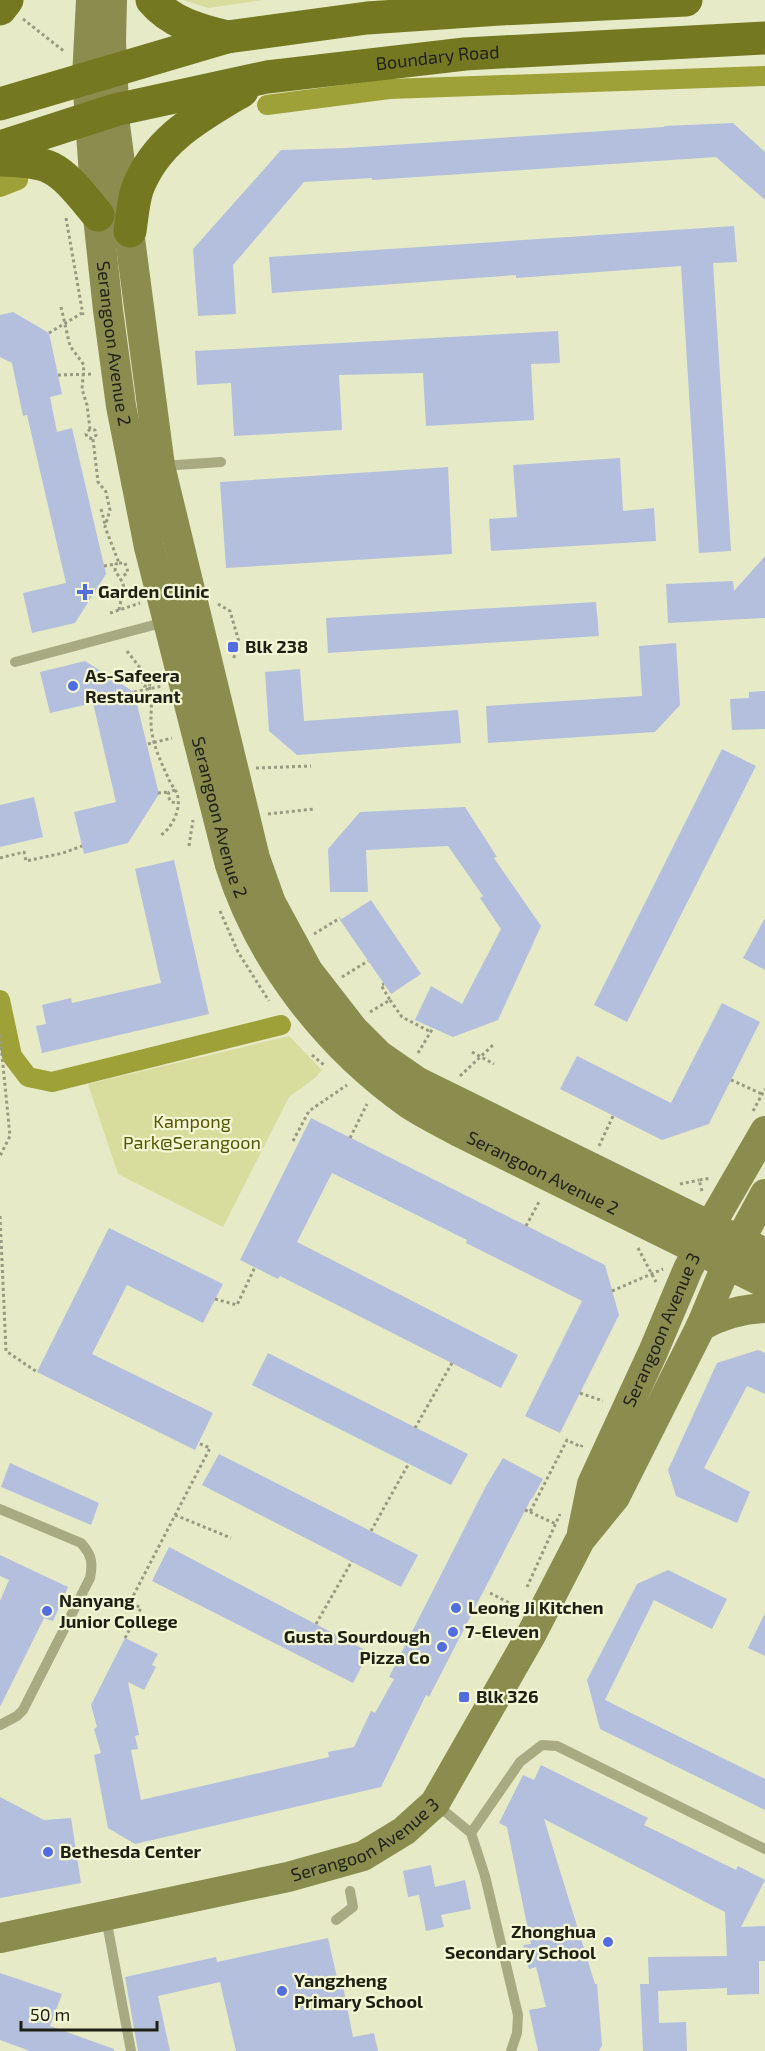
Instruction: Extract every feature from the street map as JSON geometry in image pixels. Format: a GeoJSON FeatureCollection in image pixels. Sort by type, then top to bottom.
{"type":"FeatureCollection","features":[{"type":"Feature","properties":{"kind":"main road"},"geometry":{"type":"LineString","coordinates":[[91,0],[100,74]]}},
{"type":"Feature","properties":{"kind":"main road"},"geometry":{"type":"LineString","coordinates":[[100,74],[111,42],[112,0]]}},
{"type":"Feature","properties":{"kind":"main road"},"geometry":{"type":"LineString","coordinates":[[152,0],[158,7],[187,26],[227,37]]}},
{"type":"Feature","properties":{"kind":"main road"},"geometry":{"type":"LineString","coordinates":[[0,104],[227,37],[367,18],[686,0]]}},
{"type":"Feature","properties":{"kind":"main road","name":"Boundary Road"},"geometry":{"type":"LineString","coordinates":[[0,147],[103,113],[267,77],[465,54],[765,38]]}},
{"type":"Feature","properties":{"kind":"main road","name":"Serangoon Avenue 2"},"geometry":{"type":"LineString","coordinates":[[100,74],[103,113],[98,215],[112,349],[146,467],[182,618],[262,880],[271,903],[308,971],[353,1029],[380,1055],[417,1082],[693,1247],[744,1253],[765,1283]]}},
{"type":"Feature","properties":{"kind":"main road"},"geometry":{"type":"LineString","coordinates":[[130,231],[137,190],[162,146],[186,125],[267,77]]}},
{"type":"Feature","properties":{"kind":"main road","name":"Serangoon Avenue 2"},"geometry":{"type":"LineString","coordinates":[[103,113],[116,125],[130,231],[146,467]]}},
{"type":"Feature","properties":{"kind":"main road"},"geometry":{"type":"LineString","coordinates":[[0,160],[51,167],[76,189],[98,215]]}},
{"type":"Feature","properties":{"kind":"main road","name":"Serangoon Avenue 3"},"geometry":{"type":"LineString","coordinates":[[0,1938],[105,1914],[343,1867],[404,1831],[435,1803],[531,1635],[568,1532],[592,1484],[693,1247],[765,1131]]}},
{"type":"Feature","properties":{"kind":"main road","name":"Serangoon Avenue 3"},"geometry":{"type":"LineString","coordinates":[[568,1532],[615,1497],[701,1326],[744,1253],[765,1194]]}},
{"type":"Feature","properties":{"kind":"main road"},"geometry":{"type":"LineString","coordinates":[[701,1326],[719,1317],[753,1308],[765,1308]]}},
{"type":"Feature","properties":{"kind":"lane"},"geometry":{"type":"LineString","coordinates":[[146,467],[221,462]]}},
{"type":"Feature","properties":{"kind":"lane"},"geometry":{"type":"LineString","coordinates":[[15,662],[182,618]]}},
{"type":"Feature","properties":{"kind":"lane"},"geometry":{"type":"LineString","coordinates":[[0,1509],[81,1543],[89,1551],[93,1563],[90,1578],[23,1710],[0,1725]]}},
{"type":"Feature","properties":{"kind":"lane"},"geometry":{"type":"LineString","coordinates":[[471,1833],[520,1762],[542,1745],[557,1746],[765,1849]]}},
{"type":"Feature","properties":{"kind":"lane"},"geometry":{"type":"LineString","coordinates":[[435,1803],[471,1833],[485,1876],[518,2015],[517,2033],[511,2051]]}},
{"type":"Feature","properties":{"kind":"lane"},"geometry":{"type":"LineString","coordinates":[[336,1920],[353,1907],[350,1891]]}},
{"type":"Feature","properties":{"kind":"lane"},"geometry":{"type":"LineString","coordinates":[[105,1914],[130,2051]]}},
{"type":"Feature","properties":{"kind":"path"},"geometry":{"type":"LineString","coordinates":[[9,9],[67,53]]}},
{"type":"Feature","properties":{"kind":"path"},"geometry":{"type":"LineString","coordinates":[[61,307],[73,350],[83,362],[82,389],[90,429]]}},
{"type":"Feature","properties":{"kind":"path"},"geometry":{"type":"LineString","coordinates":[[49,333],[82,313]]}},
{"type":"Feature","properties":{"kind":"path"},"geometry":{"type":"LineString","coordinates":[[58,375],[93,374]]}},
{"type":"Feature","properties":{"kind":"path"},"geometry":{"type":"LineString","coordinates":[[90,429],[95,430],[93,439],[98,482],[105,489],[108,499],[110,515],[105,526]]}},
{"type":"Feature","properties":{"kind":"path"},"geometry":{"type":"LineString","coordinates":[[90,429],[86,432],[87,437],[93,439]]}},
{"type":"Feature","properties":{"kind":"path"},"geometry":{"type":"LineString","coordinates":[[108,499],[117,497]]}},
{"type":"Feature","properties":{"kind":"path"},"geometry":{"type":"LineString","coordinates":[[101,509],[117,563],[115,571],[122,577],[125,590],[118,610]]}},
{"type":"Feature","properties":{"kind":"path"},"geometry":{"type":"LineString","coordinates":[[110,515],[115,517]]}},
{"type":"Feature","properties":{"kind":"path"},"geometry":{"type":"LineString","coordinates":[[104,566],[125,564],[128,572],[122,577]]}},
{"type":"Feature","properties":{"kind":"path"},"geometry":{"type":"LineString","coordinates":[[110,613],[142,602]]}},
{"type":"Feature","properties":{"kind":"path"},"geometry":{"type":"LineString","coordinates":[[231,644],[239,642]]}},
{"type":"Feature","properties":{"kind":"path"},"geometry":{"type":"LineString","coordinates":[[127,651],[144,673],[150,674],[153,678],[149,688],[152,701],[150,722],[154,743],[177,795],[173,823],[169,830],[161,836]]}},
{"type":"Feature","properties":{"kind":"path"},"geometry":{"type":"LineString","coordinates":[[144,673],[141,681],[149,688]]}},
{"type":"Feature","properties":{"kind":"path"},"geometry":{"type":"LineString","coordinates":[[134,692],[162,686]]}},
{"type":"Feature","properties":{"kind":"path"},"geometry":{"type":"LineString","coordinates":[[148,744],[174,738]]}},
{"type":"Feature","properties":{"kind":"path"},"geometry":{"type":"LineString","coordinates":[[248,768],[311,766]]}},
{"type":"Feature","properties":{"kind":"path"},"geometry":{"type":"LineString","coordinates":[[158,793],[175,790]]}},
{"type":"Feature","properties":{"kind":"path"},"geometry":{"type":"LineString","coordinates":[[169,792],[169,800],[177,803]]}},
{"type":"Feature","properties":{"kind":"path"},"geometry":{"type":"LineString","coordinates":[[260,815],[314,809]]}},
{"type":"Feature","properties":{"kind":"path"},"geometry":{"type":"LineString","coordinates":[[189,846],[193,818]]}},
{"type":"Feature","properties":{"kind":"path"},"geometry":{"type":"LineString","coordinates":[[0,858],[24,852],[26,861],[63,853],[82,846]]}},
{"type":"Feature","properties":{"kind":"path"},"geometry":{"type":"LineString","coordinates":[[307,938],[340,918]]}},
{"type":"Feature","properties":{"kind":"path"},"geometry":{"type":"LineString","coordinates":[[335,981],[368,961]]}},
{"type":"Feature","properties":{"kind":"path"},"geometry":{"type":"LineString","coordinates":[[384,984],[381,985],[402,1017],[432,1030],[416,1057]]}},
{"type":"Feature","properties":{"kind":"path"},"geometry":{"type":"LineString","coordinates":[[366,1015],[390,1000]]}},
{"type":"Feature","properties":{"kind":"path"},"geometry":{"type":"LineString","coordinates":[[0,1035],[10,1136],[0,1156]]}},
{"type":"Feature","properties":{"kind":"path"},"geometry":{"type":"LineString","coordinates":[[457,1079],[493,1045]]}},
{"type":"Feature","properties":{"kind":"path"},"geometry":{"type":"LineString","coordinates":[[472,1052],[494,1064]]}},
{"type":"Feature","properties":{"kind":"path"},"geometry":{"type":"LineString","coordinates":[[731,1080],[762,1094]]}},
{"type":"Feature","properties":{"kind":"path"},"geometry":{"type":"LineString","coordinates":[[293,1141],[309,1111],[347,1085]]}},
{"type":"Feature","properties":{"kind":"path"},"geometry":{"type":"LineString","coordinates":[[350,1138],[367,1104]]}},
{"type":"Feature","properties":{"kind":"path"},"geometry":{"type":"LineString","coordinates":[[597,1151],[613,1116]]}},
{"type":"Feature","properties":{"kind":"path"},"geometry":{"type":"LineString","coordinates":[[679,1185],[699,1180]]}},
{"type":"Feature","properties":{"kind":"path"},"geometry":{"type":"LineString","coordinates":[[698,1196],[704,1196]]}},
{"type":"Feature","properties":{"kind":"path"},"geometry":{"type":"LineString","coordinates":[[526,1226],[541,1198]]}},
{"type":"Feature","properties":{"kind":"path"},"geometry":{"type":"LineString","coordinates":[[0,1216],[6,1351],[37,1372]]}},
{"type":"Feature","properties":{"kind":"path"},"geometry":{"type":"LineString","coordinates":[[637,1246],[661,1290]]}},
{"type":"Feature","properties":{"kind":"path"},"geometry":{"type":"LineString","coordinates":[[612,1291],[652,1273],[693,1247]]}},
{"type":"Feature","properties":{"kind":"path"},"geometry":{"type":"LineString","coordinates":[[215,1299],[237,1305],[255,1267]]}},
{"type":"Feature","properties":{"kind":"path"},"geometry":{"type":"LineString","coordinates":[[415,1428],[452,1363]]}},
{"type":"Feature","properties":{"kind":"path"},"geometry":{"type":"LineString","coordinates":[[580,1393],[603,1401],[599,1410]]}},
{"type":"Feature","properties":{"kind":"path"},"geometry":{"type":"LineString","coordinates":[[530,1512],[567,1440],[581,1447],[585,1437]]}},
{"type":"Feature","properties":{"kind":"path"},"geometry":{"type":"LineString","coordinates":[[125,1638],[141,1608],[130,1602],[210,1448],[198,1443]]}},
{"type":"Feature","properties":{"kind":"path"},"geometry":{"type":"LineString","coordinates":[[371,1531],[409,1463]]}},
{"type":"Feature","properties":{"kind":"path"},"geometry":{"type":"LineString","coordinates":[[526,1589],[568,1532],[564,1504]]}},
{"type":"Feature","properties":{"kind":"path"},"geometry":{"type":"LineString","coordinates":[[525,1510],[568,1532]]}},
{"type":"Feature","properties":{"kind":"path"},"geometry":{"type":"LineString","coordinates":[[175,1515],[231,1538]]}},
{"type":"Feature","properties":{"kind":"path"},"geometry":{"type":"LineString","coordinates":[[316,1624],[351,1561]]}},
{"type":"Feature","properties":{"kind":"path"},"geometry":{"type":"LineString","coordinates":[[490,1593],[517,1607],[521,1598]]}},
{"type":"Feature","properties":{"kind":"green space"},"geometry":{"type":"Polygon","coordinates":[[[183,0],[263,0],[208,8],[183,0]]]}},
{"type":"Feature","properties":{"kind":"green space","name":"Kampong Park@Serangoon"},"geometry":{"type":"Polygon","coordinates":[[[289,1036],[322,1070],[289,1097],[223,1227],[118,1174],[88,1084],[289,1036]]]}},
{"type":"Feature","properties":{"kind":"building"},"geometry":{"type":"Polygon","coordinates":[[[733,123],[765,152],[765,200],[716,157],[372,180],[372,178],[304,182],[233,265],[236,314],[198,316],[193,249],[281,150],[346,148],[733,123]]]}},
{"type":"Feature","properties":{"kind":"building"},"geometry":{"type":"Polygon","coordinates":[[[734,226],[737,262],[713,263],[731,551],[699,553],[681,266],[516,278],[516,275],[272,293],[269,257],[734,226]]]}},
{"type":"Feature","properties":{"kind":"building"},"geometry":{"type":"Polygon","coordinates":[[[13,312],[49,333],[62,394],[50,397],[57,432],[72,428],[106,574],[75,623],[32,633],[23,593],[66,583],[27,415],[23,416],[12,363],[0,357],[0,315],[13,312]]]}},
{"type":"Feature","properties":{"kind":"building"},"geometry":{"type":"Polygon","coordinates":[[[558,331],[560,363],[531,364],[534,420],[426,426],[423,373],[339,375],[342,430],[234,436],[231,383],[197,385],[195,351],[558,331]]]}},
{"type":"Feature","properties":{"kind":"building"},"geometry":{"type":"Polygon","coordinates":[[[620,458],[623,511],[654,508],[656,541],[491,551],[489,519],[517,517],[513,465],[620,458]]]}},
{"type":"Feature","properties":{"kind":"building"},"geometry":{"type":"Polygon","coordinates":[[[448,467],[452,554],[226,568],[220,482],[448,467]]]}},
{"type":"Feature","properties":{"kind":"building"},"geometry":{"type":"Polygon","coordinates":[[[765,556],[765,618],[668,623],[666,584],[733,581],[734,591],[765,556]]]}},
{"type":"Feature","properties":{"kind":"building"},"geometry":{"type":"Polygon","coordinates":[[[596,602],[599,636],[328,653],[326,618],[596,602]]]}},
{"type":"Feature","properties":{"kind":"building"},"geometry":{"type":"Polygon","coordinates":[[[676,643],[680,705],[655,732],[488,743],[486,706],[642,696],[639,646],[676,643]]]}},
{"type":"Feature","properties":{"kind":"building"},"geometry":{"type":"Polygon","coordinates":[[[85,661],[134,692],[159,794],[128,843],[84,854],[74,812],[116,802],[93,703],[50,713],[40,672],[85,661]]]}},
{"type":"Feature","properties":{"kind":"building"},"geometry":{"type":"Polygon","coordinates":[[[300,669],[304,721],[458,710],[461,743],[297,755],[269,731],[265,672],[300,669]]]}},
{"type":"Feature","properties":{"kind":"building"},"geometry":{"type":"Polygon","coordinates":[[[765,691],[765,729],[732,730],[730,699],[749,698],[749,692],[765,691]]]}},
{"type":"Feature","properties":{"kind":"building"},"geometry":{"type":"Polygon","coordinates":[[[722,749],[756,766],[627,1022],[594,1005],[722,749]]]}},
{"type":"Feature","properties":{"kind":"building"},"geometry":{"type":"Polygon","coordinates":[[[34,797],[43,837],[0,847],[0,805],[34,797]]]}},
{"type":"Feature","properties":{"kind":"building"},"geometry":{"type":"Polygon","coordinates":[[[465,807],[497,857],[494,858],[541,926],[498,1020],[453,1037],[415,1020],[431,986],[462,1004],[501,929],[480,898],[483,896],[448,846],[366,850],[368,892],[330,892],[328,849],[360,812],[465,807]]]}},
{"type":"Feature","properties":{"kind":"building"},"geometry":{"type":"Polygon","coordinates":[[[174,860],[209,1014],[42,1053],[36,1026],[46,1024],[42,1005],[71,998],[72,1003],[161,983],[135,869],[174,860]]]}},
{"type":"Feature","properties":{"kind":"building"},"geometry":{"type":"Polygon","coordinates":[[[371,900],[421,974],[391,994],[340,920],[371,900]]]}},
{"type":"Feature","properties":{"kind":"building"},"geometry":{"type":"Polygon","coordinates":[[[765,918],[765,970],[743,958],[765,918]]]}},
{"type":"Feature","properties":{"kind":"building"},"geometry":{"type":"Polygon","coordinates":[[[722,1003],[760,1022],[709,1124],[662,1140],[560,1089],[577,1056],[671,1103],[722,1003]]]}},
{"type":"Feature","properties":{"kind":"building"},"geometry":{"type":"Polygon","coordinates":[[[311,1118],[605,1265],[619,1315],[560,1433],[525,1416],[582,1301],[466,1243],[467,1240],[332,1173],[297,1242],[518,1355],[501,1388],[280,1276],[278,1279],[240,1260],[311,1118]]]}},
{"type":"Feature","properties":{"kind":"building"},"geometry":{"type":"Polygon","coordinates":[[[109,1228],[223,1284],[203,1323],[127,1285],[92,1354],[213,1413],[195,1450],[37,1372],[109,1228]]]}},
{"type":"Feature","properties":{"kind":"building"},"geometry":{"type":"Polygon","coordinates":[[[758,1350],[765,1353],[765,1394],[747,1386],[704,1468],[750,1492],[737,1523],[676,1496],[668,1470],[717,1363],[758,1350]]]}},
{"type":"Feature","properties":{"kind":"building"},"geometry":{"type":"Polygon","coordinates":[[[268,1353],[468,1454],[451,1485],[252,1385],[268,1353]]]}},
{"type":"Feature","properties":{"kind":"building"},"geometry":{"type":"Polygon","coordinates":[[[219,1454],[418,1555],[401,1587],[202,1485],[219,1454]]]}},
{"type":"Feature","properties":{"kind":"building"},"geometry":{"type":"Polygon","coordinates":[[[503,1458],[543,1479],[429,1697],[426,1695],[381,1787],[135,1844],[108,1828],[94,1755],[101,1753],[94,1729],[97,1727],[91,1705],[125,1638],[158,1654],[152,1665],[156,1667],[144,1690],[128,1682],[139,1735],[135,1736],[138,1749],[131,1750],[141,1800],[329,1757],[328,1752],[354,1747],[371,1711],[375,1713],[394,1679],[389,1677],[486,1486],[503,1458]]]}},
{"type":"Feature","properties":{"kind":"building"},"geometry":{"type":"Polygon","coordinates":[[[10,1463],[99,1503],[91,1525],[1,1487],[10,1463]]]}},
{"type":"Feature","properties":{"kind":"building"},"geometry":{"type":"Polygon","coordinates":[[[169,1547],[369,1652],[353,1683],[152,1581],[169,1547]]]}},
{"type":"Feature","properties":{"kind":"building"},"geometry":{"type":"Polygon","coordinates":[[[0,1555],[68,1587],[53,1621],[44,1618],[0,1707],[0,1601],[9,1580],[0,1576],[0,1555]]]}},
{"type":"Feature","properties":{"kind":"building"},"geometry":{"type":"Polygon","coordinates":[[[668,1570],[727,1599],[712,1629],[654,1600],[605,1700],[765,1779],[765,1810],[600,1729],[587,1680],[637,1584],[668,1570]]]}},
{"type":"Feature","properties":{"kind":"building"},"geometry":{"type":"Polygon","coordinates":[[[765,1613],[765,1656],[748,1648],[765,1613]]]}},
{"type":"Feature","properties":{"kind":"building"},"geometry":{"type":"Polygon","coordinates":[[[541,1765],[648,1818],[644,1825],[736,1870],[738,1866],[765,1880],[741,1927],[765,1926],[765,1961],[759,1961],[759,1994],[727,1995],[727,1988],[658,1991],[659,2023],[686,2022],[687,2051],[643,2051],[640,1984],[649,1984],[648,1957],[727,1956],[725,1912],[544,1819],[595,1984],[597,1984],[602,2045],[599,2051],[538,2051],[529,2010],[546,2007],[536,1967],[529,1969],[523,1945],[531,1944],[507,1827],[499,1823],[523,1775],[534,1780],[541,1765]]]}},
{"type":"Feature","properties":{"kind":"building","name":"Bethesda Center"},"geometry":{"type":"Polygon","coordinates":[[[0,1797],[44,1820],[71,1818],[81,1883],[0,1898],[0,1797]]]}},
{"type":"Feature","properties":{"kind":"building"},"geometry":{"type":"Polygon","coordinates":[[[431,1865],[435,1887],[465,1880],[471,1909],[441,1915],[444,1927],[426,1931],[419,1895],[408,1897],[403,1871],[431,1865]]]}},
{"type":"Feature","properties":{"kind":"building"},"geometry":{"type":"Polygon","coordinates":[[[328,1938],[338,1982],[342,1981],[353,2037],[374,2033],[378,2051],[236,2051],[220,1982],[158,1996],[170,2051],[138,2051],[125,1977],[216,1957],[217,1962],[328,1938]]]}},
{"type":"Feature","properties":{"kind":"building"},"geometry":{"type":"Polygon","coordinates":[[[0,1973],[62,1994],[50,2026],[114,2049],[114,2051],[30,2051],[0,2040],[0,1973]]]}},
{"type":"Feature","properties":{"kind":"waterway"},"geometry":{"type":"LineString","coordinates":[[267,105],[389,89],[765,76]]}},
{"type":"Feature","properties":{"kind":"waterway"},"geometry":{"type":"LineString","coordinates":[[0,187],[18,180]]}},
{"type":"Feature","properties":{"kind":"waterway"},"geometry":{"type":"LineString","coordinates":[[0,1000],[12,1056],[28,1077],[52,1082],[281,1025]]}},
{"type":"Feature","properties":{"kind":"place","name":"Garden Clinic"},"geometry":{"type":"Point","coordinates":[85,592]}},
{"type":"Feature","properties":{"kind":"place","name":"Blk 238"},"geometry":{"type":"Point","coordinates":[233,647]}},
{"type":"Feature","properties":{"kind":"place","name":"As-Safeera Restaurant"},"geometry":{"type":"Point","coordinates":[73,686]}},
{"type":"Feature","properties":{"kind":"place","name":"Leong Ji Kitchen"},"geometry":{"type":"Point","coordinates":[456,1608]}},
{"type":"Feature","properties":{"kind":"place","name":"Nanyang Junior College"},"geometry":{"type":"Point","coordinates":[47,1611]}},
{"type":"Feature","properties":{"kind":"place","name":"7-Eleven"},"geometry":{"type":"Point","coordinates":[453,1632]}},
{"type":"Feature","properties":{"kind":"place","name":"Gusta Sourdough Pizza Co"},"geometry":{"type":"Point","coordinates":[442,1647]}},
{"type":"Feature","properties":{"kind":"place","name":"Blk 326"},"geometry":{"type":"Point","coordinates":[464,1697]}},
{"type":"Feature","properties":{"kind":"place","name":"Bethesda Center"},"geometry":{"type":"Point","coordinates":[48,1852]}},
{"type":"Feature","properties":{"kind":"place","name":"Zhonghua Secondary School"},"geometry":{"type":"Point","coordinates":[608,1942]}},
{"type":"Feature","properties":{"kind":"place","name":"Yangzheng Primary School"},"geometry":{"type":"Point","coordinates":[282,1991]}}]}
